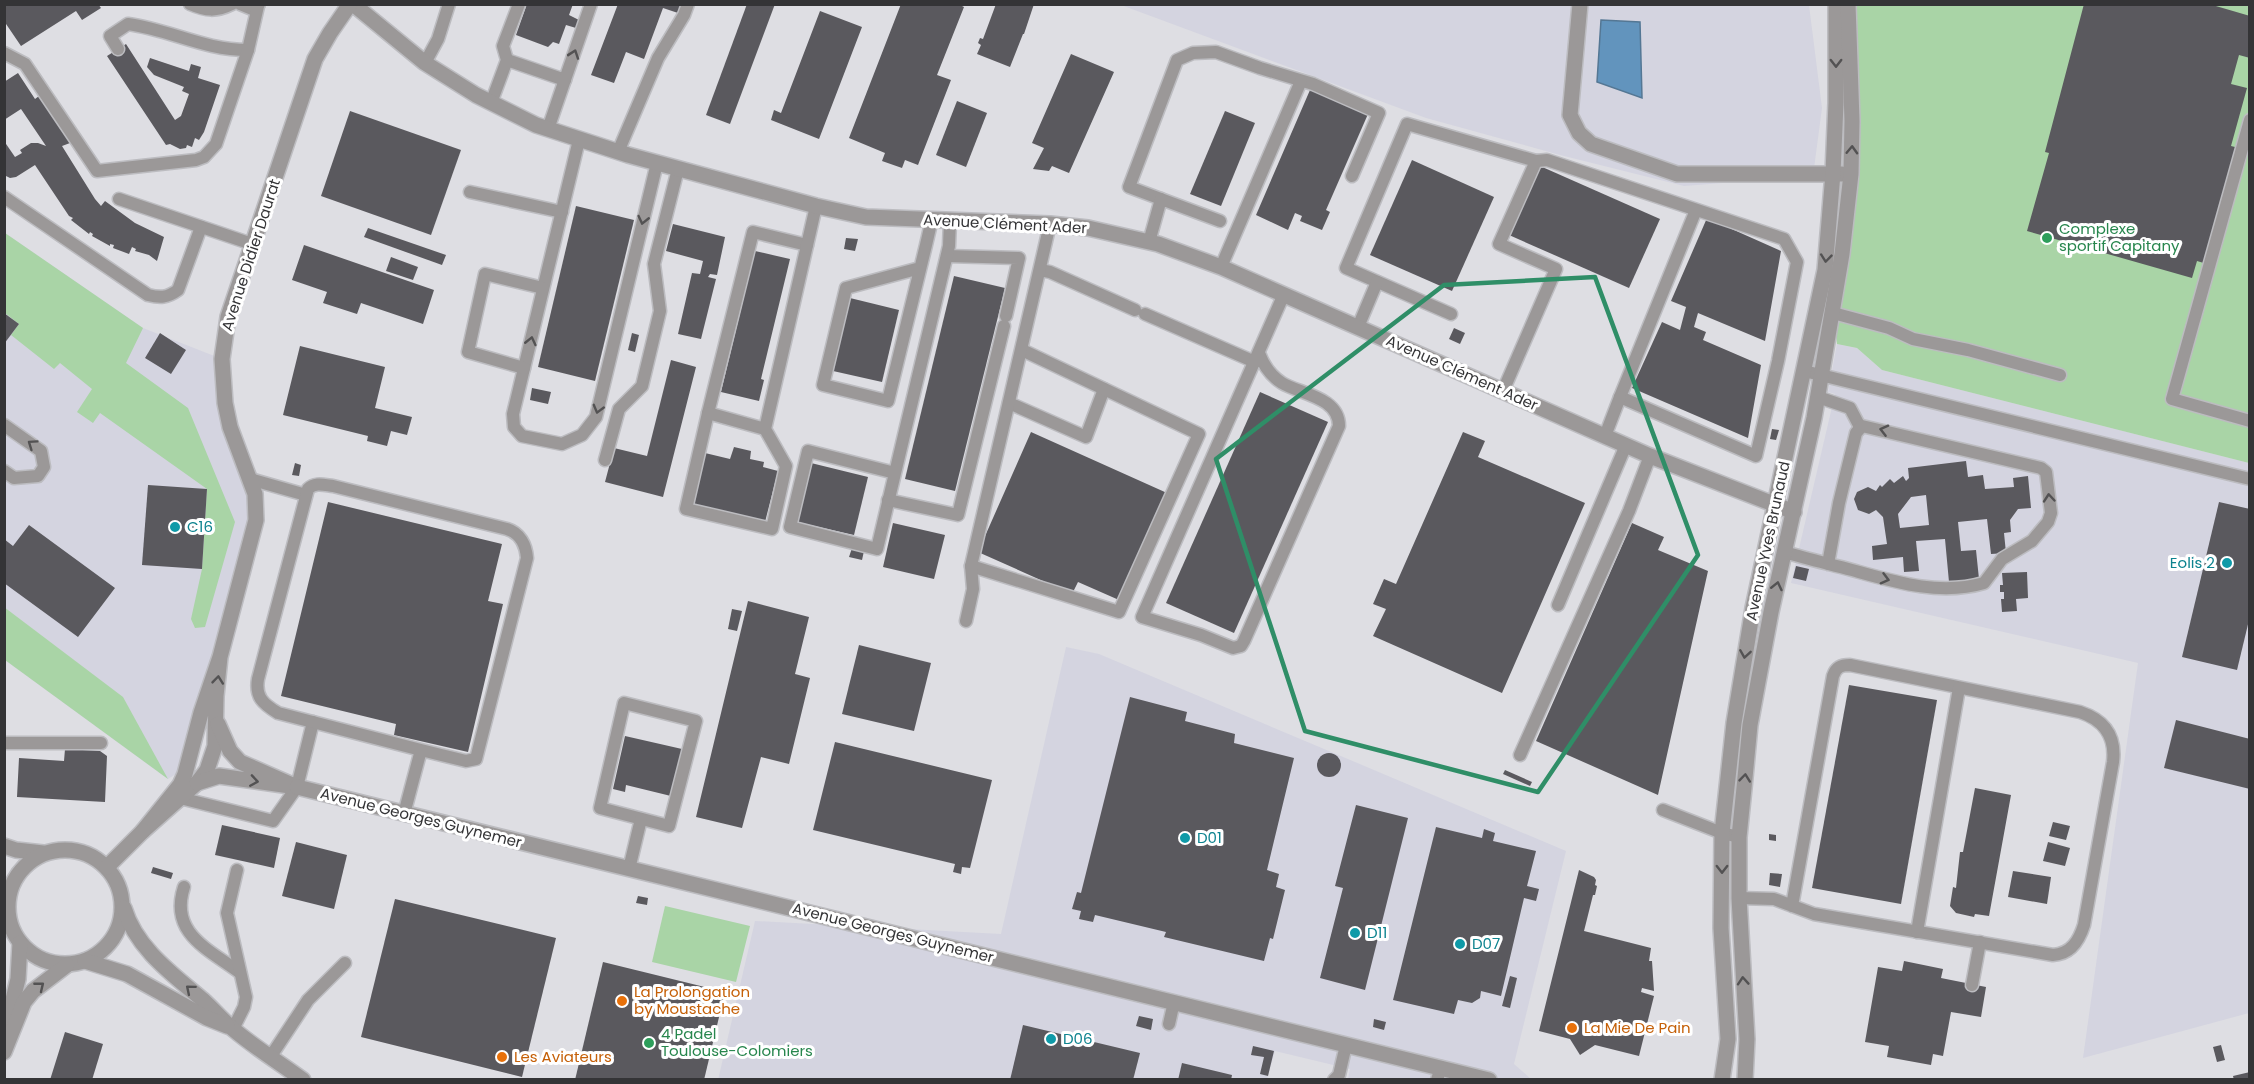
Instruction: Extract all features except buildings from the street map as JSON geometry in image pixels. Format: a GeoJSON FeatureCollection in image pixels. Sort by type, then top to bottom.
{"type":"FeatureCollection","features":[{"type":"Feature","properties":{"kind":"street"},"geometry":{"type":"LineString","coordinates":[[1580,4],[1570,115],[1579,133],[1591,144],[1677,174],[1851,174]]}},
{"type":"Feature","properties":{"kind":"street","name":"Avenue Yves Brunaud"},"geometry":{"type":"LineString","coordinates":[[1722,1080],[1728,1039],[1721,928],[1722,833],[1734,723],[1753,608],[1825,270],[1836,104],[1836,4]]}},
{"type":"Feature","properties":{"kind":"street","name":"Avenue Yves Brunaud"},"geometry":{"type":"LineString","coordinates":[[1745,1080],[1747,1039],[1739,898],[1739,837],[1750,725],[1771,612],[1818,397],[1842,254],[1851,174],[1852,122],[1848,4]]}},
{"type":"Feature","properties":{"kind":"street","name":"Avenue Clément Ader"},"geometry":{"type":"LineString","coordinates":[[358,7],[424,63],[491,103],[548,129],[579,140],[678,169],[866,217],[1050,224],[1107,232],[1149,242],[1221,267],[1650,456],[1794,512]]}},
{"type":"Feature","properties":{"kind":"street","name":"Avenue Didier Daurat"},"geometry":{"type":"LineString","coordinates":[[107,867],[180,798],[191,778],[201,713],[220,657],[256,520],[255,494],[230,427],[225,403],[222,359],[228,318],[315,59],[330,33],[358,7]]}},
{"type":"Feature","properties":{"kind":"street","name":"Avenue Didier Daurat"},"geometry":{"type":"LineString","coordinates":[[210,766],[215,746],[220,657]]}},
{"type":"Feature","properties":{"kind":"street","name":"Avenue Didier Daurat"},"geometry":{"type":"LineString","coordinates":[[201,713],[200,735],[210,766]]}},
{"type":"Feature","properties":{"kind":"street"},"geometry":{"type":"LineString","coordinates":[[216,720],[230,752],[240,762]]}},
{"type":"Feature","properties":{"kind":"street","name":"Avenue Georges Guynemer"},"geometry":{"type":"LineString","coordinates":[[191,778],[223,758],[240,762],[297,787]]}},
{"type":"Feature","properties":{"kind":"street"},"geometry":{"type":"LineString","coordinates":[[191,778],[210,766]]}},
{"type":"Feature","properties":{"kind":"street","name":"Avenue Georges Guynemer"},"geometry":{"type":"LineString","coordinates":[[210,766],[1174,1002],[1346,1045],[1439,1073],[1490,1080]]}},
{"type":"Feature","properties":{"kind":"street","name":"Avenue Didier Daurat"},"geometry":{"type":"LineString","coordinates":[[143,831],[180,785],[191,778]]}},
{"type":"Feature","properties":{"kind":"street"},"geometry":{"type":"LineString","coordinates":[[4,846],[16,850],[43,853],[60,849],[77,850],[93,856],[107,867],[118,884],[129,924],[143,945],[169,972],[215,1010],[233,1029],[303,1080]]}},
{"type":"Feature","properties":{"kind":"street"},"geometry":{"type":"LineString","coordinates":[[43,853],[25,866],[12,885],[6,904],[9,920],[20,943],[30,952],[54,964],[67,965],[85,962],[101,952],[114,939],[121,922],[123,904]]}},
{"type":"Feature","properties":{"kind":"street"},"geometry":{"type":"LineString","coordinates":[[4,1037],[18,979],[20,943]]}},
{"type":"Feature","properties":{"kind":"street"},"geometry":{"type":"LineString","coordinates":[[85,962],[128,974],[207,1018],[233,1029]]}},
{"type":"Feature","properties":{"kind":"street"},"geometry":{"type":"LineString","coordinates":[[4,1052],[24,1002],[33,991],[67,965]]}},
{"type":"Feature","properties":{"kind":"lane"},"geometry":{"type":"LineString","coordinates":[[190,4],[210,11],[222,10],[232,4]]}},
{"type":"Feature","properties":{"kind":"lane"},"geometry":{"type":"LineString","coordinates":[[240,4],[248,9],[258,5]]}},
{"type":"Feature","properties":{"kind":"lane"},"geometry":{"type":"LineString","coordinates":[[424,63],[438,39],[449,4]]}},
{"type":"Feature","properties":{"kind":"lane"},"geometry":{"type":"LineString","coordinates":[[491,103],[507,60],[503,46],[519,4]]}},
{"type":"Feature","properties":{"kind":"lane"},"geometry":{"type":"LineString","coordinates":[[548,129],[591,4]]}},
{"type":"Feature","properties":{"kind":"lane"},"geometry":{"type":"LineString","coordinates":[[618,152],[658,58],[684,15],[688,4]]}},
{"type":"Feature","properties":{"kind":"lane"},"geometry":{"type":"LineString","coordinates":[[1830,4],[1836,29]]}},
{"type":"Feature","properties":{"kind":"lane"},"geometry":{"type":"LineString","coordinates":[[4,53],[25,64],[98,171],[196,160],[204,157],[216,144],[248,50],[258,5]]}},
{"type":"Feature","properties":{"kind":"lane"},"geometry":{"type":"LineString","coordinates":[[118,49],[110,36],[128,24],[154,27],[211,47],[248,50]]}},
{"type":"Feature","properties":{"kind":"lane"},"geometry":{"type":"LineString","coordinates":[[1220,221],[1129,187],[1177,60],[1193,53],[1216,52],[1301,81],[1379,112],[1352,176]]}},
{"type":"Feature","properties":{"kind":"lane"},"geometry":{"type":"LineString","coordinates":[[507,60],[565,80]]}},
{"type":"Feature","properties":{"kind":"lane"},"geometry":{"type":"LineString","coordinates":[[1221,267],[1301,81]]}},
{"type":"Feature","properties":{"kind":"lane"},"geometry":{"type":"LineString","coordinates":[[2250,120],[2172,399],[2250,421]]}},
{"type":"Feature","properties":{"kind":"lane"},"geometry":{"type":"LineString","coordinates":[[1450,314],[1346,268],[1407,124],[1536,161],[1547,160],[1784,239],[1797,261],[1778,361],[1755,456],[1620,397]]}},
{"type":"Feature","properties":{"kind":"lane"},"geometry":{"type":"LineString","coordinates":[[579,140],[513,414],[514,427],[522,436],[561,444],[582,435],[596,417],[657,163]]}},
{"type":"Feature","properties":{"kind":"lane"},"geometry":{"type":"LineString","coordinates":[[1503,391],[1556,269],[1499,244],[1536,161]]}},
{"type":"Feature","properties":{"kind":"lane"},"geometry":{"type":"LineString","coordinates":[[605,460],[619,409],[642,386],[660,311],[654,264],[678,169]]}},
{"type":"Feature","properties":{"kind":"lane"},"geometry":{"type":"LineString","coordinates":[[470,192],[562,212]]}},
{"type":"Feature","properties":{"kind":"lane"},"geometry":{"type":"LineString","coordinates":[[4,197],[148,295],[158,298],[169,296],[178,290],[201,227]]}},
{"type":"Feature","properties":{"kind":"lane"},"geometry":{"type":"LineString","coordinates":[[119,199],[252,244]]}},
{"type":"Feature","properties":{"kind":"lane"},"geometry":{"type":"LineString","coordinates":[[1149,242],[1161,199]]}},
{"type":"Feature","properties":{"kind":"lane"},"geometry":{"type":"LineString","coordinates":[[807,245],[753,232],[686,509],[772,529],[786,466],[765,429],[816,206]]}},
{"type":"Feature","properties":{"kind":"lane"},"geometry":{"type":"LineString","coordinates":[[1605,436],[1696,210]]}},
{"type":"Feature","properties":{"kind":"lane"},"geometry":{"type":"LineString","coordinates":[[921,268],[846,288],[823,385],[888,401],[921,268],[932,219]]}},
{"type":"Feature","properties":{"kind":"lane"},"geometry":{"type":"LineString","coordinates":[[895,473],[808,451],[790,527],[877,549],[947,256],[950,220]]}},
{"type":"Feature","properties":{"kind":"lane"},"geometry":{"type":"LineString","coordinates":[[966,621],[973,589],[971,566],[1050,224]]}},
{"type":"Feature","properties":{"kind":"lane"},"geometry":{"type":"LineString","coordinates":[[888,500],[958,515],[1019,258],[947,256]]}},
{"type":"Feature","properties":{"kind":"lane"},"geometry":{"type":"LineString","coordinates":[[1040,270],[1050,272],[1140,312],[1257,358],[1281,382],[1320,398],[1339,421],[1339,426],[1244,641],[1241,646],[1233,648],[1201,635],[1142,617],[1257,358],[1284,294]]}},
{"type":"Feature","properties":{"kind":"lane"},"geometry":{"type":"LineString","coordinates":[[524,368],[468,352],[485,274],[543,288]]}},
{"type":"Feature","properties":{"kind":"lane"},"geometry":{"type":"LineString","coordinates":[[1358,327],[1377,282]]}},
{"type":"Feature","properties":{"kind":"lane"},"geometry":{"type":"LineString","coordinates":[[1833,313],[1889,328],[1913,339],[1968,350],[2060,375]]}},
{"type":"Feature","properties":{"kind":"lane"},"geometry":{"type":"LineString","coordinates":[[971,566],[1119,612],[1200,434],[1022,350]]}},
{"type":"Feature","properties":{"kind":"lane"},"geometry":{"type":"LineString","coordinates":[[1804,371],[2250,479]]}},
{"type":"Feature","properties":{"kind":"lane"},"geometry":{"type":"LineString","coordinates":[[1009,403],[1086,437],[1104,389]]}},
{"type":"Feature","properties":{"kind":"lane"},"geometry":{"type":"LineString","coordinates":[[1818,397],[1850,408],[1860,427],[1839,503],[1828,564]]}},
{"type":"Feature","properties":{"kind":"lane"},"geometry":{"type":"LineString","coordinates":[[708,413],[765,429]]}},
{"type":"Feature","properties":{"kind":"lane"},"geometry":{"type":"LineString","coordinates":[[4,425],[42,451],[44,467],[38,477],[14,478],[4,471]]}},
{"type":"Feature","properties":{"kind":"lane"},"geometry":{"type":"LineString","coordinates":[[1785,552],[1902,583],[1951,589],[1986,581],[2002,559],[2032,541],[2050,517],[2047,474],[2043,468],[1866,426],[1860,427]]}},
{"type":"Feature","properties":{"kind":"lane"},"geometry":{"type":"LineString","coordinates":[[1558,605],[1626,445]]}},
{"type":"Feature","properties":{"kind":"lane"},"geometry":{"type":"LineString","coordinates":[[1520,755],[1629,511],[1650,456]]}},
{"type":"Feature","properties":{"kind":"lane"},"geometry":{"type":"LineString","coordinates":[[250,479],[306,495]]}},
{"type":"Feature","properties":{"kind":"lane"},"geometry":{"type":"LineString","coordinates":[[315,484],[333,486],[507,529],[513,531],[522,541],[526,558],[476,759],[466,761],[278,713],[265,705],[257,693],[306,495],[308,489],[315,484]]}},
{"type":"Feature","properties":{"kind":"lane"},"geometry":{"type":"LineString","coordinates":[[1739,898],[1774,899],[1792,906],[1814,914],[2053,955],[2068,951],[2076,943],[2084,925],[2113,762],[2114,748],[2108,732],[2104,726],[2086,714],[1841,665],[1833,676],[1792,906]]}},
{"type":"Feature","properties":{"kind":"lane"},"geometry":{"type":"LineString","coordinates":[[1917,932],[1959,688]]}},
{"type":"Feature","properties":{"kind":"lane"},"geometry":{"type":"LineString","coordinates":[[624,703],[696,721],[669,826],[641,819],[600,808],[624,703]]}},
{"type":"Feature","properties":{"kind":"lane"},"geometry":{"type":"LineString","coordinates":[[180,798],[273,821],[297,787],[313,722]]}},
{"type":"Feature","properties":{"kind":"lane"},"geometry":{"type":"LineString","coordinates":[[4,742],[101,743]]}},
{"type":"Feature","properties":{"kind":"lane"},"geometry":{"type":"LineString","coordinates":[[404,814],[421,750]]}},
{"type":"Feature","properties":{"kind":"lane"},"geometry":{"type":"LineString","coordinates":[[1663,810],[1722,833],[1739,837]]}},
{"type":"Feature","properties":{"kind":"lane"},"geometry":{"type":"LineString","coordinates":[[629,869],[641,819]]}},
{"type":"Feature","properties":{"kind":"lane"},"geometry":{"type":"LineString","coordinates":[[233,1029],[246,997],[227,913],[237,870]]}},
{"type":"Feature","properties":{"kind":"lane"},"geometry":{"type":"LineString","coordinates":[[184,887],[179,902],[180,914],[185,927],[193,938],[239,972]]}},
{"type":"Feature","properties":{"kind":"lane"},"geometry":{"type":"LineString","coordinates":[[1972,985],[1980,942]]}},
{"type":"Feature","properties":{"kind":"lane"},"geometry":{"type":"LineString","coordinates":[[271,1056],[308,1000],[345,963]]}},
{"type":"Feature","properties":{"kind":"lane"},"geometry":{"type":"LineString","coordinates":[[1169,1024],[1174,1002]]}},
{"type":"Feature","properties":{"kind":"lane"},"geometry":{"type":"LineString","coordinates":[[1334,1080],[1339,1075],[1346,1045]]}},
{"type":"Feature","properties":{"kind":"highlighted area"},"geometry":{"type":"Polygon","coordinates":[[[1595,277],[1698,555],[1538,792],[1305,731],[1216,459],[1444,285],[1595,277]]]}},
{"type":"Feature","properties":{"kind":"shaded area"},"geometry":{"type":"Polygon","coordinates":[[[1121,5],[1809,5],[1822,108],[1813,176],[1684,186],[1426,118],[1121,5]]]}},
{"type":"Feature","properties":{"kind":"shaded area"},"geometry":{"type":"Polygon","coordinates":[[[5,233],[143,328],[222,359],[222,380],[255,494],[195,762],[168,779],[5,660],[5,233]]]}},
{"type":"Feature","properties":{"kind":"shaded area"},"geometry":{"type":"Polygon","coordinates":[[[1837,344],[1857,348],[1882,370],[2249,463],[2249,1013],[2083,1058],[2138,663],[1791,583],[1835,394],[1828,392],[1837,344]]]}},
{"type":"Feature","properties":{"kind":"shaded area"},"geometry":{"type":"Polygon","coordinates":[[[1066,647],[1099,654],[1566,851],[1514,1064],[1531,1079],[1348,1079],[1350,1069],[1275,1051],[1267,1079],[718,1080],[755,921],[1001,934],[1066,647]]]}},
{"type":"Feature","properties":{"kind":"green space","name":"Complexe sportif Capitany"},"geometry":{"type":"Polygon","coordinates":[[[1848,5],[2249,5],[2249,463],[1882,370],[1857,348],[1837,344],[1833,313],[1842,254],[1848,5]]]}},
{"type":"Feature","properties":{"kind":"green space"},"geometry":{"type":"Polygon","coordinates":[[[5,233],[143,328],[126,363],[188,408],[235,522],[205,627],[195,628],[191,619],[202,569],[207,489],[100,413],[93,423],[77,412],[92,389],[60,363],[54,369],[11,335],[19,324],[5,313],[5,233]]]}},
{"type":"Feature","properties":{"kind":"green space"},"geometry":{"type":"Polygon","coordinates":[[[4,607],[123,697],[168,779],[5,660],[4,607]]]}},
{"type":"Feature","properties":{"kind":"green space"},"geometry":{"type":"Polygon","coordinates":[[[665,906],[750,926],[736,982],[652,962],[665,906]]]}},
{"type":"Feature","properties":{"kind":"water"},"geometry":{"type":"Polygon","coordinates":[[[1601,20],[1640,22],[1642,98],[1597,82],[1601,20]]]}},
{"type":"Feature","properties":{"kind":"place","name":"Complexe sportif Capitany"},"geometry":{"type":"Point","coordinates":[2047,238]}},
{"type":"Feature","properties":{"kind":"place","name":"C16"},"geometry":{"type":"Point","coordinates":[175,527]}},
{"type":"Feature","properties":{"kind":"place","name":"Eolis 2"},"geometry":{"type":"Point","coordinates":[2227,563]}},
{"type":"Feature","properties":{"kind":"place","name":"D01"},"geometry":{"type":"Point","coordinates":[1185,838]}},
{"type":"Feature","properties":{"kind":"place","name":"D11"},"geometry":{"type":"Point","coordinates":[1355,933]}},
{"type":"Feature","properties":{"kind":"place","name":"D07"},"geometry":{"type":"Point","coordinates":[1460,944]}},
{"type":"Feature","properties":{"kind":"place","name":"La Prolongation by Moustache"},"geometry":{"type":"Point","coordinates":[622,1001]}},
{"type":"Feature","properties":{"kind":"place","name":"La Mie De Pain"},"geometry":{"type":"Point","coordinates":[1572,1028]}},
{"type":"Feature","properties":{"kind":"place","name":"D06"},"geometry":{"type":"Point","coordinates":[1051,1039]}},
{"type":"Feature","properties":{"kind":"place","name":"4 Padel Toulouse-Colomiers"},"geometry":{"type":"Point","coordinates":[649,1043]}},
{"type":"Feature","properties":{"kind":"place","name":"Les Aviateurs"},"geometry":{"type":"Point","coordinates":[502,1057]}}]}
